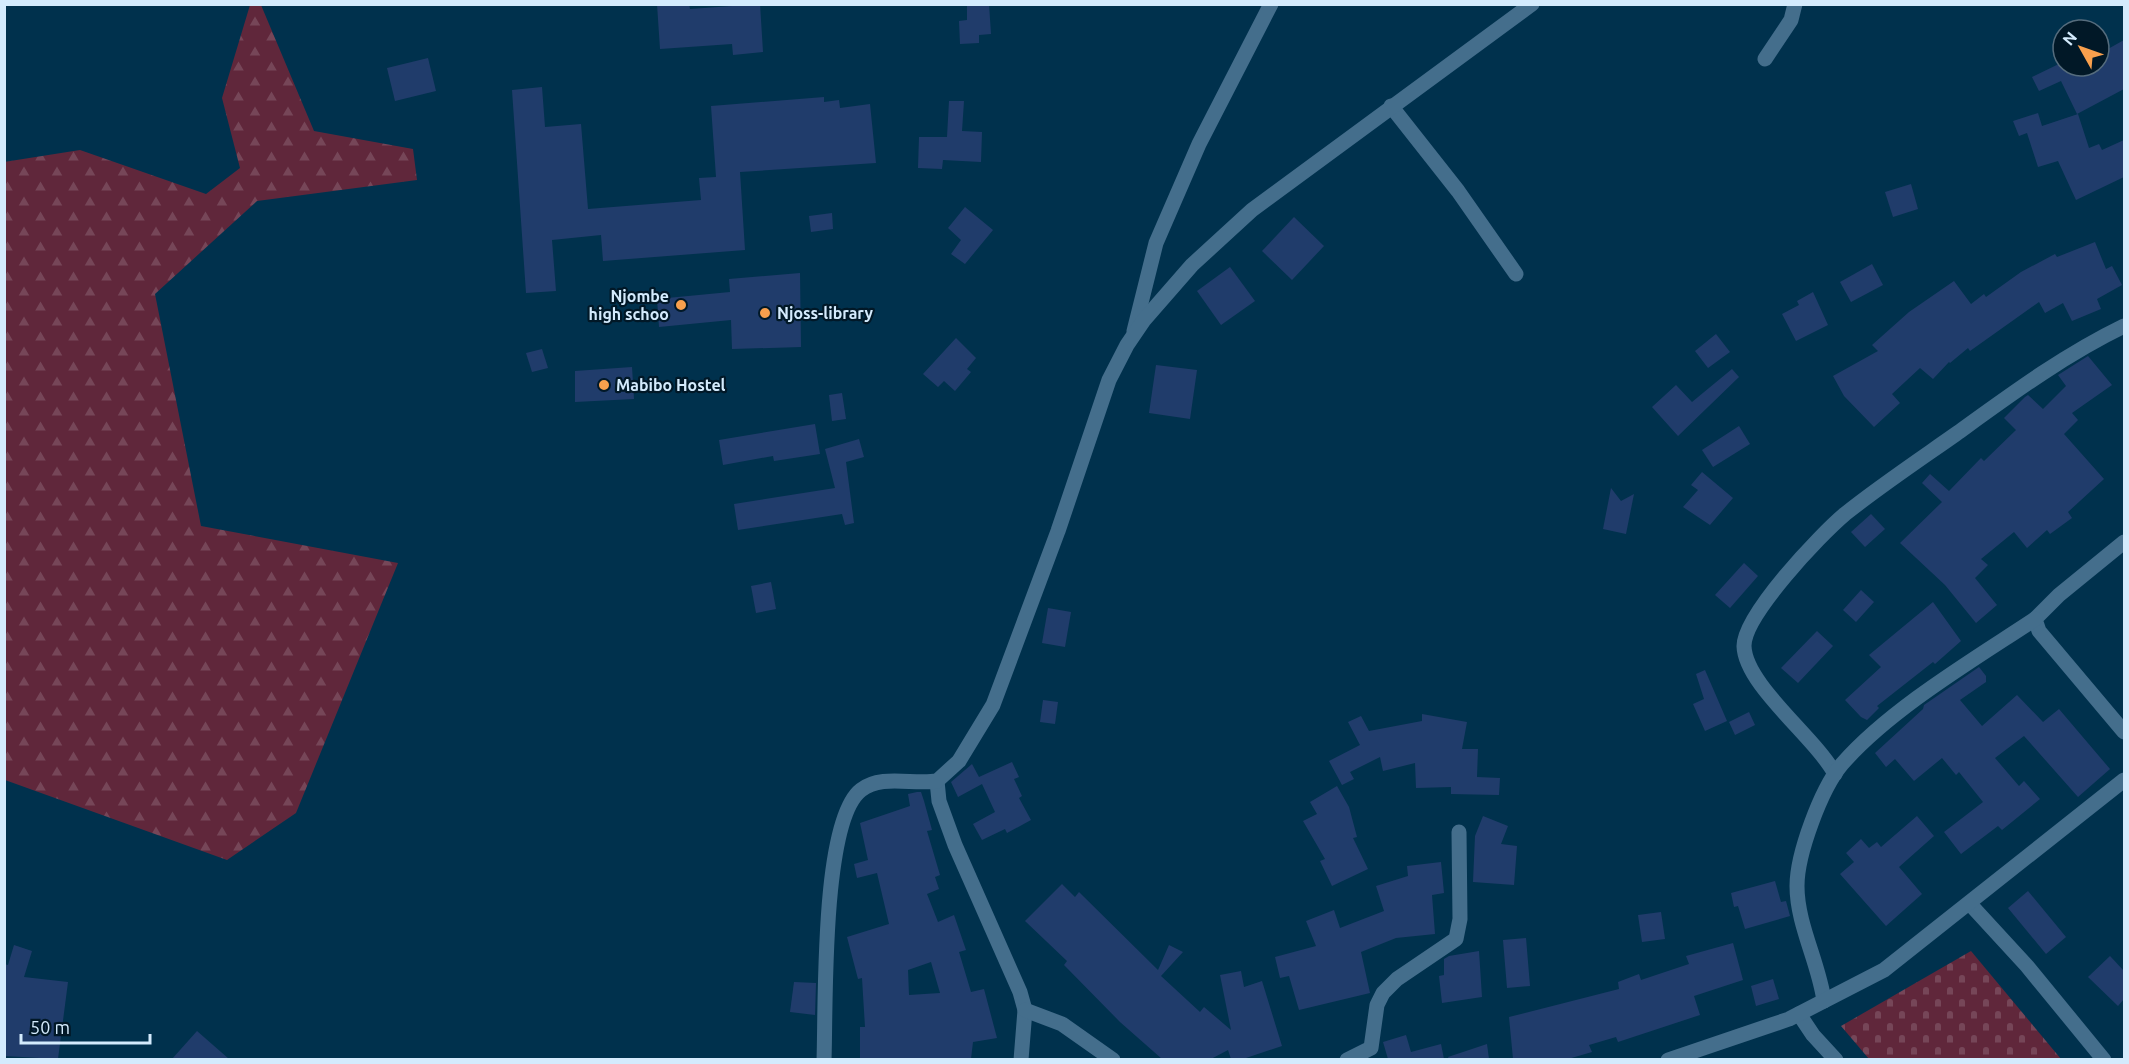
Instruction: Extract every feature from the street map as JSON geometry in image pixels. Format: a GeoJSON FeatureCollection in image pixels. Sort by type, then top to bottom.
{"type":"FeatureCollection","features":[{"type":"Feature","properties":{"kind":"street"},"geometry":{"type":"LineString","coordinates":[[1133,334],[1156,243],[1199,144],[1271,4]]}},
{"type":"Feature","properties":{"kind":"street"},"geometry":{"type":"LineString","coordinates":[[824,1059],[833,862],[848,806],[860,791],[877,783],[937,782],[959,761],[993,705],[1058,531],[1109,380],[1133,334],[1163,296],[1220,237],[1303,171],[1532,4]]}},
{"type":"Feature","properties":{"kind":"street"},"geometry":{"type":"LineString","coordinates":[[1766,59],[1791,20],[1795,4]]}},
{"type":"Feature","properties":{"kind":"street"},"geometry":{"type":"LineString","coordinates":[[1391,106],[1458,191],[1516,274]]}},
{"type":"Feature","properties":{"kind":"street"},"geometry":{"type":"LineString","coordinates":[[1836,774],[1827,758],[1766,692],[1750,667],[1744,647],[1745,634],[1752,620],[1784,579],[1844,516],[2046,370],[2095,340],[2124,326]]}},
{"type":"Feature","properties":{"kind":"street"},"geometry":{"type":"LineString","coordinates":[[1824,1001],[1816,963],[1800,909],[1798,869],[1806,837],[1836,774],[1851,755],[1896,716],[2035,619],[2059,595],[2124,542]]}},
{"type":"Feature","properties":{"kind":"street"},"geometry":{"type":"LineString","coordinates":[[2035,619],[2039,631],[2124,732]]}},
{"type":"Feature","properties":{"kind":"street"},"geometry":{"type":"LineString","coordinates":[[1668,1059],[1799,1014],[1884,970],[2124,780]]}},
{"type":"Feature","properties":{"kind":"street"},"geometry":{"type":"LineString","coordinates":[[937,782],[939,801],[955,845],[1008,963],[1025,1010],[1021,1059]]}},
{"type":"Feature","properties":{"kind":"street"},"geometry":{"type":"LineString","coordinates":[[1347,1059],[1371,1048],[1377,1005],[1387,988],[1456,939],[1460,919],[1459,832]]}},
{"type":"Feature","properties":{"kind":"street"},"geometry":{"type":"LineString","coordinates":[[1970,904],[2027,966],[2104,1059]]}},
{"type":"Feature","properties":{"kind":"street"},"geometry":{"type":"LineString","coordinates":[[1025,1010],[1062,1024],[1113,1059]]}},
{"type":"Feature","properties":{"kind":"street"},"geometry":{"type":"LineString","coordinates":[[1799,1014],[1813,1035],[1836,1059]]}},
{"type":"Feature","properties":{"kind":"green space"},"geometry":{"type":"Polygon","coordinates":[[[250,5],[261,5],[314,131],[413,149],[417,180],[257,201],[155,294],[201,526],[398,563],[296,813],[227,860],[5,780],[4,162],[80,150],[206,194],[240,168],[222,98],[250,5]]]}},
{"type":"Feature","properties":{"kind":"green space"},"geometry":{"type":"Polygon","coordinates":[[[1971,951],[2061,1059],[1869,1059],[1841,1026],[1971,951]]]}},
{"type":"Feature","properties":{"kind":"building"},"geometry":{"type":"Polygon","coordinates":[[[657,4],[689,4],[690,9],[760,4],[763,52],[733,55],[732,44],[660,49],[657,4]]]}},
{"type":"Feature","properties":{"kind":"building"},"geometry":{"type":"Polygon","coordinates":[[[967,4],[989,4],[991,34],[979,35],[979,43],[960,44],[959,21],[967,20],[967,4]]]}},
{"type":"Feature","properties":{"kind":"building"},"geometry":{"type":"Polygon","coordinates":[[[2124,40],[2124,89],[2077,114],[2061,81],[2039,91],[2032,77],[2051,68],[2051,78],[2111,78],[2111,47],[2124,40]]]}},
{"type":"Feature","properties":{"kind":"building"},"geometry":{"type":"Polygon","coordinates":[[[428,58],[436,91],[395,101],[387,68],[428,58]]]}},
{"type":"Feature","properties":{"kind":"building"},"geometry":{"type":"Polygon","coordinates":[[[542,87],[545,127],[581,124],[588,209],[701,200],[699,178],[716,177],[711,106],[824,97],[824,102],[839,100],[840,108],[870,104],[876,163],[740,172],[745,250],[603,261],[601,235],[552,240],[556,291],[526,293],[512,90],[542,87]]]}},
{"type":"Feature","properties":{"kind":"building"},"geometry":{"type":"Polygon","coordinates":[[[949,101],[964,101],[962,131],[982,132],[981,162],[943,160],[942,169],[918,168],[919,137],[947,137],[949,101]]]}},
{"type":"Feature","properties":{"kind":"building"},"geometry":{"type":"Polygon","coordinates":[[[2038,113],[2042,126],[2078,114],[2089,148],[2099,144],[2102,150],[2124,140],[2124,177],[2076,200],[2058,161],[2038,167],[2027,133],[2019,136],[2013,121],[2038,113]]]}},
{"type":"Feature","properties":{"kind":"building"},"geometry":{"type":"Polygon","coordinates":[[[1911,184],[1918,209],[1893,217],[1885,192],[1911,184]]]}},
{"type":"Feature","properties":{"kind":"building"},"geometry":{"type":"Polygon","coordinates":[[[965,207],[993,230],[965,264],[951,254],[961,240],[948,228],[965,207]]]}},
{"type":"Feature","properties":{"kind":"building"},"geometry":{"type":"Polygon","coordinates":[[[832,213],[833,229],[811,232],[809,216],[832,213]]]}},
{"type":"Feature","properties":{"kind":"building"},"geometry":{"type":"Polygon","coordinates":[[[1294,217],[1324,246],[1292,280],[1262,251],[1294,217]]]}},
{"type":"Feature","properties":{"kind":"building"},"geometry":{"type":"Polygon","coordinates":[[[2095,242],[2106,269],[2112,266],[2122,285],[2097,299],[2101,309],[2072,321],[2063,303],[2045,313],[2039,302],[1970,351],[1968,348],[1949,362],[1933,379],[1920,368],[1892,394],[1900,403],[1874,427],[1844,396],[1833,376],[1878,351],[1872,345],[1909,312],[1954,281],[1971,304],[1984,294],[1986,297],[2021,272],[2055,254],[2057,257],[2095,242]]]}},
{"type":"Feature","properties":{"kind":"building"},"geometry":{"type":"Polygon","coordinates":[[[1872,264],[1883,285],[1851,302],[1840,282],[1872,264]]]}},
{"type":"Feature","properties":{"kind":"building"},"geometry":{"type":"Polygon","coordinates":[[[1230,267],[1255,301],[1221,325],[1197,291],[1230,267]]]}},
{"type":"Feature","properties":{"kind":"building","name":"Njoss-library"},"geometry":{"type":"Polygon","coordinates":[[[800,273],[801,347],[732,349],[731,320],[659,327],[657,299],[730,292],[729,279],[800,273]]]}},
{"type":"Feature","properties":{"kind":"building"},"geometry":{"type":"Polygon","coordinates":[[[1813,292],[1828,325],[1796,341],[1782,314],[1799,305],[1797,301],[1813,292]]]}},
{"type":"Feature","properties":{"kind":"building"},"geometry":{"type":"Polygon","coordinates":[[[1716,334],[1730,352],[1708,368],[1695,351],[1716,334]]]}},
{"type":"Feature","properties":{"kind":"building"},"geometry":{"type":"Polygon","coordinates":[[[956,338],[976,358],[967,369],[971,372],[955,391],[944,381],[938,387],[923,374],[956,338]]]}},
{"type":"Feature","properties":{"kind":"building"},"geometry":{"type":"Polygon","coordinates":[[[542,349],[548,368],[532,372],[526,353],[542,349]]]}},
{"type":"Feature","properties":{"kind":"building"},"geometry":{"type":"Polygon","coordinates":[[[2088,356],[2112,385],[2072,413],[2078,420],[2064,434],[2104,479],[2068,512],[2072,518],[2050,534],[2047,530],[2027,548],[2014,532],[1981,559],[1988,565],[1975,578],[1997,605],[1976,623],[1945,585],[1900,543],[1942,502],[1922,483],[1930,474],[1949,491],[1981,458],[1984,461],[2016,430],[2004,418],[2025,397],[2028,395],[2043,409],[2066,386],[2058,375],[2088,356]]]}},
{"type":"Feature","properties":{"kind":"building"},"geometry":{"type":"Polygon","coordinates":[[[1156,365],[1197,370],[1190,419],[1149,413],[1156,365]]]}},
{"type":"Feature","properties":{"kind":"building","name":"Mabibo Hostel"},"geometry":{"type":"Polygon","coordinates":[[[632,367],[634,399],[575,402],[575,371],[632,367]]]}},
{"type":"Feature","properties":{"kind":"building"},"geometry":{"type":"Polygon","coordinates":[[[1732,369],[1739,377],[1678,436],[1652,407],[1676,385],[1692,402],[1732,369]]]}},
{"type":"Feature","properties":{"kind":"building"},"geometry":{"type":"Polygon","coordinates":[[[842,393],[846,419],[832,421],[829,395],[842,393]]]}},
{"type":"Feature","properties":{"kind":"building"},"geometry":{"type":"Polygon","coordinates":[[[815,424],[820,454],[774,461],[773,456],[723,465],[719,440],[815,424]]]}},
{"type":"Feature","properties":{"kind":"building"},"geometry":{"type":"Polygon","coordinates":[[[1739,426],[1750,444],[1713,467],[1702,450],[1739,426]]]}},
{"type":"Feature","properties":{"kind":"building"},"geometry":{"type":"Polygon","coordinates":[[[859,439],[864,457],[846,462],[854,523],[845,525],[842,514],[738,530],[734,504],[835,488],[825,449],[859,439]]]}},
{"type":"Feature","properties":{"kind":"building"},"geometry":{"type":"Polygon","coordinates":[[[1702,472],[1733,498],[1710,525],[1683,507],[1698,490],[1691,485],[1702,472]]]}},
{"type":"Feature","properties":{"kind":"building"},"geometry":{"type":"Polygon","coordinates":[[[1611,488],[1621,501],[1634,494],[1626,534],[1603,529],[1611,488]]]}},
{"type":"Feature","properties":{"kind":"building"},"geometry":{"type":"Polygon","coordinates":[[[1871,514],[1885,529],[1865,547],[1851,532],[1871,514]]]}},
{"type":"Feature","properties":{"kind":"building"},"geometry":{"type":"Polygon","coordinates":[[[1744,563],[1758,576],[1730,608],[1715,595],[1744,563]]]}},
{"type":"Feature","properties":{"kind":"building"},"geometry":{"type":"Polygon","coordinates":[[[771,582],[776,609],[756,613],[751,586],[771,582]]]}},
{"type":"Feature","properties":{"kind":"building"},"geometry":{"type":"Polygon","coordinates":[[[1861,590],[1874,602],[1856,622],[1843,610],[1861,590]]]}},
{"type":"Feature","properties":{"kind":"building"},"geometry":{"type":"Polygon","coordinates":[[[1933,602],[1961,641],[1935,664],[1933,662],[1877,706],[1879,708],[1867,720],[1861,717],[1845,700],[1881,667],[1869,655],[1933,602]]]}},
{"type":"Feature","properties":{"kind":"building"},"geometry":{"type":"Polygon","coordinates":[[[1048,608],[1071,612],[1065,647],[1042,643],[1048,608]]]}},
{"type":"Feature","properties":{"kind":"building"},"geometry":{"type":"Polygon","coordinates":[[[1817,631],[1833,646],[1798,683],[1781,668],[1817,631]]]}},
{"type":"Feature","properties":{"kind":"building"},"geometry":{"type":"Polygon","coordinates":[[[1979,667],[1986,676],[1986,682],[1960,700],[1982,726],[2017,695],[2043,722],[2059,709],[2110,769],[2078,797],[2024,736],[1995,758],[2019,786],[2024,781],[2040,799],[2002,830],[1998,826],[1961,854],[1944,832],[1983,802],[1959,772],[1956,775],[1942,758],[1914,781],[1895,759],[1886,767],[1875,753],[1923,709],[1924,705],[1979,667]]]}},
{"type":"Feature","properties":{"kind":"building"},"geometry":{"type":"Polygon","coordinates":[[[1705,670],[1727,721],[1705,731],[1693,704],[1704,699],[1696,674],[1705,670]]]}},
{"type":"Feature","properties":{"kind":"building"},"geometry":{"type":"Polygon","coordinates":[[[1043,700],[1058,702],[1055,724],[1040,722],[1043,700]]]}},
{"type":"Feature","properties":{"kind":"building"},"geometry":{"type":"Polygon","coordinates":[[[1749,712],[1755,725],[1735,735],[1729,722],[1749,712]]]}},
{"type":"Feature","properties":{"kind":"building"},"geometry":{"type":"Polygon","coordinates":[[[1422,714],[1467,722],[1462,749],[1478,749],[1477,777],[1500,778],[1499,795],[1451,794],[1451,787],[1416,788],[1415,763],[1383,771],[1380,757],[1350,772],[1354,779],[1342,785],[1329,761],[1360,745],[1348,722],[1361,716],[1369,731],[1422,721],[1422,714]]]}},
{"type":"Feature","properties":{"kind":"building"},"geometry":{"type":"Polygon","coordinates":[[[1012,762],[1019,777],[1014,779],[1022,796],[1019,798],[1031,820],[1007,833],[1005,829],[982,840],[973,824],[995,812],[982,784],[958,797],[951,782],[972,764],[979,777],[1012,762]]]}},
{"type":"Feature","properties":{"kind":"building"},"geometry":{"type":"Polygon","coordinates":[[[1337,786],[1349,807],[1357,837],[1353,838],[1368,869],[1332,886],[1320,861],[1325,859],[1303,821],[1317,814],[1310,802],[1337,786]]]}},
{"type":"Feature","properties":{"kind":"building"},"geometry":{"type":"Polygon","coordinates":[[[921,792],[932,830],[927,831],[940,875],[935,877],[939,889],[927,894],[938,922],[954,915],[966,950],[959,952],[971,992],[984,989],[997,1038],[973,1042],[971,1059],[860,1059],[860,1027],[865,1027],[862,978],[858,979],[847,937],[889,924],[877,873],[857,878],[854,864],[868,860],[860,823],[910,806],[908,794],[921,792]],[[931,962],[908,970],[909,995],[940,993],[931,962]]]}},
{"type":"Feature","properties":{"kind":"building"},"geometry":{"type":"Polygon","coordinates":[[[1483,816],[1508,826],[1501,844],[1517,846],[1514,885],[1473,882],[1475,836],[1483,816]]]}},
{"type":"Feature","properties":{"kind":"building"},"geometry":{"type":"Polygon","coordinates":[[[1917,816],[1934,836],[1899,867],[1922,894],[1886,926],[1840,874],[1854,862],[1846,853],[1861,839],[1869,848],[1877,842],[1881,847],[1917,816]]]}},
{"type":"Feature","properties":{"kind":"building"},"geometry":{"type":"Polygon","coordinates":[[[1441,862],[1444,893],[1432,895],[1435,934],[1396,938],[1361,952],[1370,993],[1299,1010],[1289,976],[1280,978],[1275,957],[1316,946],[1306,921],[1334,910],[1340,928],[1384,911],[1376,886],[1408,876],[1407,866],[1441,862]]]}},
{"type":"Feature","properties":{"kind":"building"},"geometry":{"type":"Polygon","coordinates":[[[1775,881],[1781,902],[1786,901],[1790,916],[1745,929],[1738,906],[1734,907],[1731,893],[1775,881]]]}},
{"type":"Feature","properties":{"kind":"building"},"geometry":{"type":"Polygon","coordinates":[[[1062,884],[1075,897],[1079,892],[1158,970],[1169,945],[1183,952],[1161,976],[1200,1012],[1204,1007],[1231,1030],[1220,975],[1241,971],[1244,987],[1262,981],[1282,1046],[1243,1059],[1231,1059],[1228,1050],[1211,1059],[1162,1059],[1120,1022],[1064,965],[1067,961],[1025,921],[1062,884]]]}},
{"type":"Feature","properties":{"kind":"building"},"geometry":{"type":"Polygon","coordinates":[[[2028,891],[2066,937],[2046,954],[2008,908],[2028,891]]]}},
{"type":"Feature","properties":{"kind":"building"},"geometry":{"type":"Polygon","coordinates":[[[1661,912],[1665,939],[1642,942],[1638,915],[1661,912]]]}},
{"type":"Feature","properties":{"kind":"building"},"geometry":{"type":"Polygon","coordinates":[[[1526,938],[1530,986],[1507,988],[1503,940],[1526,938]]]}},
{"type":"Feature","properties":{"kind":"building"},"geometry":{"type":"Polygon","coordinates":[[[1733,943],[1743,980],[1694,996],[1700,1015],[1618,1042],[1616,1037],[1589,1045],[1592,1052],[1568,1059],[1513,1059],[1509,1017],[1619,989],[1618,982],[1639,974],[1641,980],[1689,964],[1686,956],[1733,943]]]}},
{"type":"Feature","properties":{"kind":"building"},"geometry":{"type":"Polygon","coordinates":[[[14,945],[32,951],[24,977],[68,982],[58,1059],[4,1056],[4,964],[8,965],[14,945]]]}},
{"type":"Feature","properties":{"kind":"building"},"geometry":{"type":"Polygon","coordinates":[[[1479,951],[1482,997],[1442,1003],[1439,976],[1444,975],[1444,959],[1449,956],[1479,951]]]}},
{"type":"Feature","properties":{"kind":"building"},"geometry":{"type":"Polygon","coordinates":[[[2110,956],[2124,971],[2124,999],[2118,1006],[2088,977],[2110,956]]]}},
{"type":"Feature","properties":{"kind":"building"},"geometry":{"type":"Polygon","coordinates":[[[1773,979],[1779,999],[1756,1006],[1751,986],[1773,979]]]}},
{"type":"Feature","properties":{"kind":"building"},"geometry":{"type":"Polygon","coordinates":[[[794,982],[816,983],[815,1015],[790,1012],[794,982]]]}},
{"type":"Feature","properties":{"kind":"building"},"geometry":{"type":"Polygon","coordinates":[[[197,1031],[229,1059],[172,1059],[197,1031]]]}},
{"type":"Feature","properties":{"kind":"building"},"geometry":{"type":"Polygon","coordinates":[[[1406,1035],[1411,1052],[1441,1044],[1444,1059],[1388,1059],[1383,1042],[1406,1035]]]}},
{"type":"Feature","properties":{"kind":"building"},"geometry":{"type":"Polygon","coordinates":[[[1487,1044],[1489,1059],[1449,1059],[1448,1057],[1487,1044]]]}},
{"type":"Feature","properties":{"kind":"place","name":"Njombe high schoo"},"geometry":{"type":"Point","coordinates":[681,305]}},
{"type":"Feature","properties":{"kind":"place","name":"Njoss-library"},"geometry":{"type":"Point","coordinates":[765,313]}},
{"type":"Feature","properties":{"kind":"place","name":"Mabibo Hostel"},"geometry":{"type":"Point","coordinates":[604,385]}}]}
